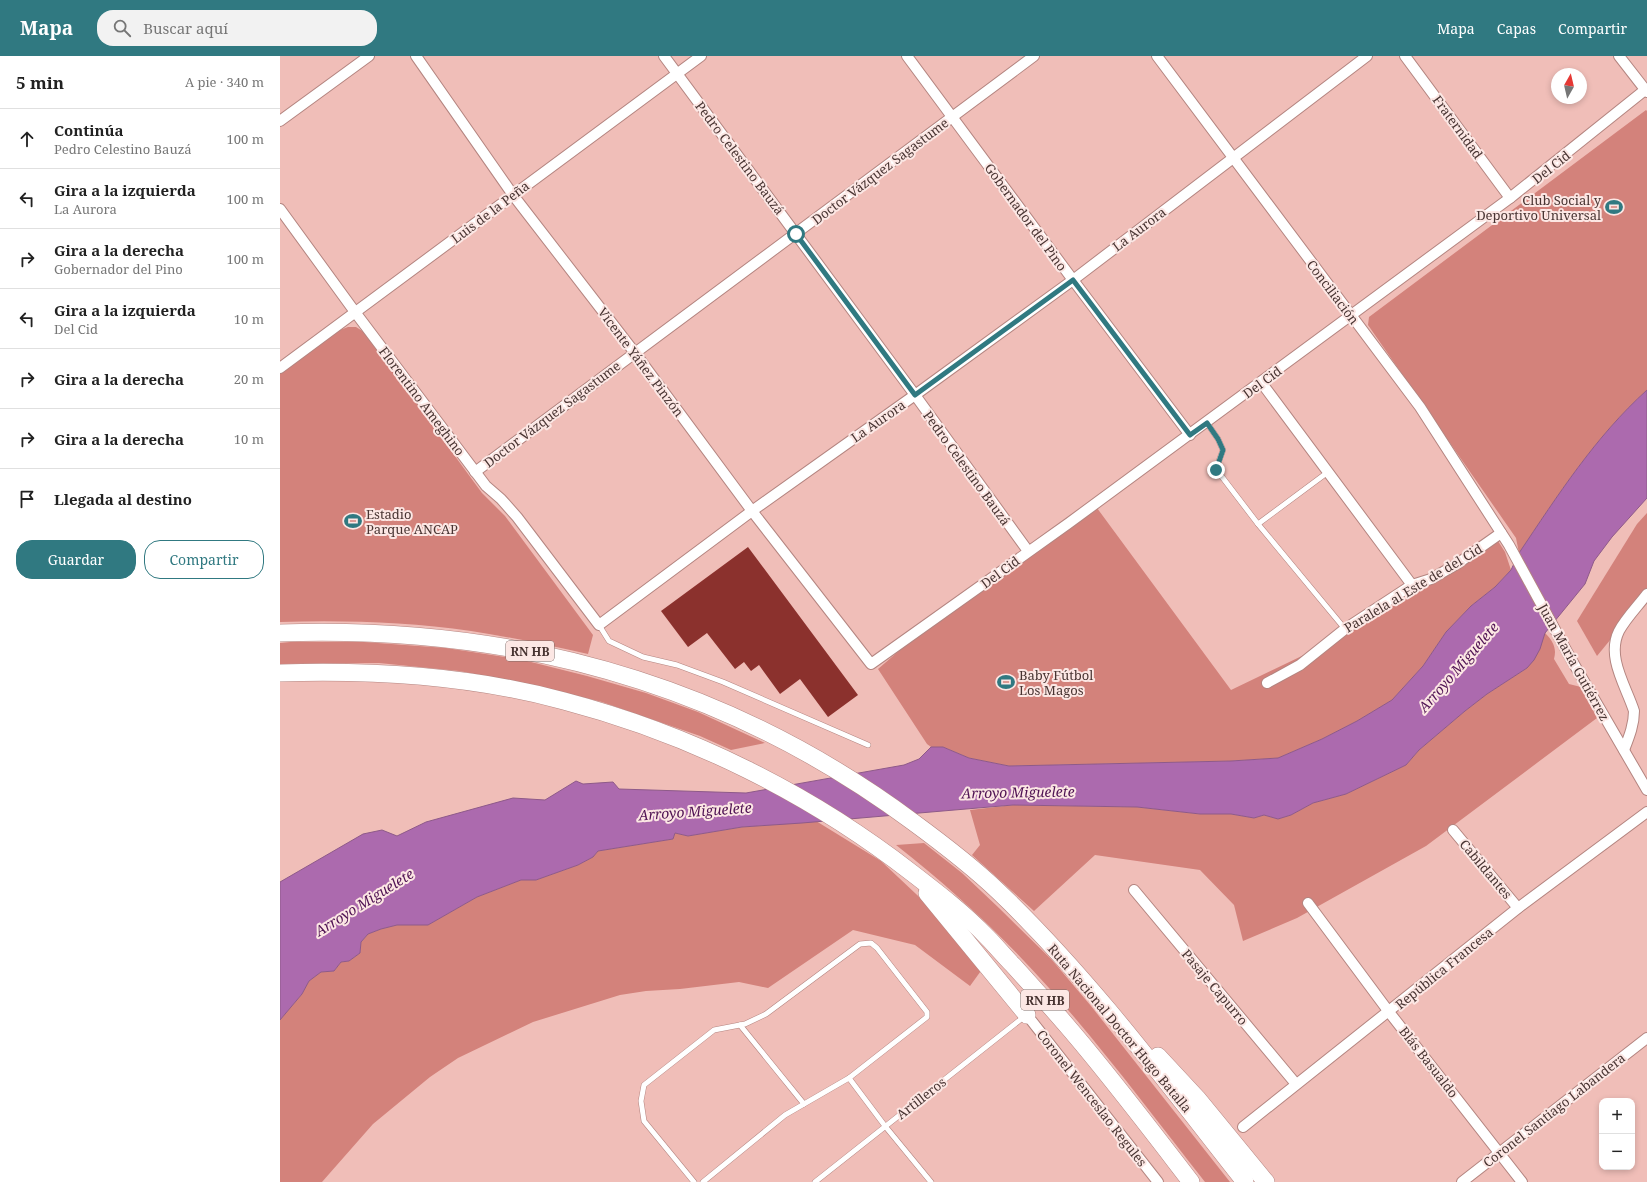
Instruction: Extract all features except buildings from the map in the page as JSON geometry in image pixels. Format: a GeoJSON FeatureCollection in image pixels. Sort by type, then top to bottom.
{"type":"FeatureCollection","features":[{"type":"Feature","properties":{"kind":"highway","name":"Ruta Nacional Doctor Hugo Batalla"},"geometry":{"type":"LineString","coordinates":[[280,633],[371,632],[423,636],[529,651],[576,662],[668,690],[767,732],[843,775],[884,801],[936,838],[975,870],[1029,922],[1059,953],[1130,1035],[1246,1182]]}},
{"type":"Feature","properties":{"kind":"highway","name":"RN HB"},"geometry":{"type":"LineString","coordinates":[[280,673],[316,672],[397,675],[450,680],[515,690],[562,700],[609,714],[698,748],[782,788],[837,819],[873,844],[916,876],[978,928],[1069,1027],[1117,1086],[1191,1182]]}},
{"type":"Feature","properties":{"kind":"highway"},"geometry":{"type":"LineString","coordinates":[[916,876],[935,904],[1027,1015]]}},
{"type":"Feature","properties":{"kind":"highway"},"geometry":{"type":"LineString","coordinates":[[1130,1035],[1156,1055],[1178,1076],[1266,1182]]}},
{"type":"Feature","properties":{"kind":"street"},"geometry":{"type":"LineString","coordinates":[[280,121],[369,56]]}},
{"type":"Feature","properties":{"kind":"street","name":"Vicente Yáñez Pinzón"},"geometry":{"type":"LineString","coordinates":[[416,56],[513,195],[752,511],[871,664]]}},
{"type":"Feature","properties":{"kind":"street","name":"Pedro Celestino Bauzá"},"geometry":{"type":"LineString","coordinates":[[664,56],[915,395],[1028,551]]}},
{"type":"Feature","properties":{"kind":"street","name":"Luis de la Peña"},"geometry":{"type":"LineString","coordinates":[[280,368],[701,56]]}},
{"type":"Feature","properties":{"kind":"street","name":"Gobernador del Pino"},"geometry":{"type":"LineString","coordinates":[[908,56],[1073,280],[1190,435]]}},
{"type":"Feature","properties":{"kind":"street","name":"Doctor Vázquez Sagastume"},"geometry":{"type":"LineString","coordinates":[[475,472],[1034,56]]}},
{"type":"Feature","properties":{"kind":"street","name":"Conciliación"},"geometry":{"type":"LineString","coordinates":[[1157,56],[1420,407],[1501,533]]}},
{"type":"Feature","properties":{"kind":"street","name":"La Aurora"},"geometry":{"type":"LineString","coordinates":[[599,625],[752,511],[1073,280],[1367,56]]}},
{"type":"Feature","properties":{"kind":"street","name":"Fraternidad"},"geometry":{"type":"LineString","coordinates":[[1405,56],[1510,198]]}},
{"type":"Feature","properties":{"kind":"street"},"geometry":{"type":"LineString","coordinates":[[1619,56],[1646,91]]}},
{"type":"Feature","properties":{"kind":"street","name":"Del Cid"},"geometry":{"type":"LineString","coordinates":[[871,664],[1207,423],[1350,315],[1510,198],[1646,91]]}},
{"type":"Feature","properties":{"kind":"street","name":"Florentino Ameghino"},"geometry":{"type":"LineString","coordinates":[[280,209],[475,472],[486,486],[504,502],[517,517],[599,625]]}},
{"type":"Feature","properties":{"kind":"street"},"geometry":{"type":"LineString","coordinates":[[1261,382],[1412,585]]}},
{"type":"Feature","properties":{"kind":"street","name":"Juan María Gutiérrez"},"geometry":{"type":"LineString","coordinates":[[1501,533],[1647,790]]}},
{"type":"Feature","properties":{"kind":"street","name":"Paralela al Este de del Cid"},"geometry":{"type":"LineString","coordinates":[[1267,683],[1300,664],[1345,629],[1412,585],[1431,578],[1457,564],[1501,533]]}},
{"type":"Feature","properties":{"kind":"street"},"geometry":{"type":"LineString","coordinates":[[1624,750],[1631,731],[1634,711],[1615,662],[1615,647],[1619,631],[1647,594]]}},
{"type":"Feature","properties":{"kind":"street","name":"República Francesa"},"geometry":{"type":"LineString","coordinates":[[1243,1127],[1518,908],[1647,812]]}},
{"type":"Feature","properties":{"kind":"street","name":"Cabildantes"},"geometry":{"type":"LineString","coordinates":[[1453,830],[1518,908]]}},
{"type":"Feature","properties":{"kind":"street","name":"Pasaje Capurro"},"geometry":{"type":"LineString","coordinates":[[1134,890],[1296,1084]]}},
{"type":"Feature","properties":{"kind":"street","name":"Blás Basualdo"},"geometry":{"type":"LineString","coordinates":[[1308,903],[1389,1012],[1522,1182]]}},
{"type":"Feature","properties":{"kind":"street","name":"Coronel Wenceslao Regules"},"geometry":{"type":"LineString","coordinates":[[1027,1015],[1158,1182]]}},
{"type":"Feature","properties":{"kind":"street","name":"Coronel Santiago Labandera"},"geometry":{"type":"LineString","coordinates":[[1462,1182],[1647,1038]]}},
{"type":"Feature","properties":{"kind":"lane"},"geometry":{"type":"LineString","coordinates":[[1207,423],[1218,439],[1223,450],[1216,470],[1258,524],[1345,629]]}},
{"type":"Feature","properties":{"kind":"lane"},"geometry":{"type":"LineString","coordinates":[[1258,524],[1328,472]]}},
{"type":"Feature","properties":{"kind":"lane"},"geometry":{"type":"LineString","coordinates":[[599,625],[610,641],[643,657],[677,665],[723,682],[868,745]]}},
{"type":"Feature","properties":{"kind":"lane"},"geometry":{"type":"LineString","coordinates":[[694,1182],[644,1121],[641,1101],[644,1085],[714,1030],[745,1024],[766,1014],[860,944],[871,943],[877,948],[927,1012],[927,1017],[849,1078],[785,1115],[703,1182]]}},
{"type":"Feature","properties":{"kind":"lane","name":"Artilleros"},"geometry":{"type":"LineString","coordinates":[[815,1182],[1027,1015]]}},
{"type":"Feature","properties":{"kind":"lane"},"geometry":{"type":"LineString","coordinates":[[740,1025],[804,1104]]}},
{"type":"Feature","properties":{"kind":"lane"},"geometry":{"type":"LineString","coordinates":[[849,1078],[885,1126],[931,1182]]}},
{"type":"Feature","properties":{"kind":"shaded area"},"geometry":{"type":"Polygon","coordinates":[[[1646,110],[1647,390],[1628,408],[1578,467],[1519,553],[1516,538],[1368,325],[1369,317],[1646,110]]]}},
{"type":"Feature","properties":{"kind":"shaded area"},"geometry":{"type":"Polygon","coordinates":[[[348,327],[356,327],[364,332],[482,493],[505,516],[593,635],[588,654],[544,644],[447,628],[376,622],[280,622],[280,374],[340,330],[348,327]]]}},
{"type":"Feature","properties":{"kind":"shaded area"},"geometry":{"type":"Polygon","coordinates":[[[1097,508],[1231,690],[1331,642],[1431,584],[1498,541],[1505,552],[1511,570],[1495,587],[1471,606],[1446,632],[1423,666],[1392,700],[1357,721],[1322,739],[1278,758],[1231,761],[1009,766],[969,758],[943,747],[931,747],[927,744],[878,669],[900,650],[1097,508]]]}},
{"type":"Feature","properties":{"kind":"shaded area"},"geometry":{"type":"Polygon","coordinates":[[[1647,513],[1647,595],[1597,656],[1577,621],[1637,524],[1647,513]]]}},
{"type":"Feature","properties":{"kind":"shaded area"},"geometry":{"type":"Polygon","coordinates":[[[1545,633],[1554,645],[1554,659],[1569,684],[1581,687],[1597,718],[1426,846],[1297,918],[1243,941],[1234,905],[1200,870],[1095,855],[1034,911],[972,855],[980,845],[970,810],[1013,805],[1137,807],[1200,814],[1231,814],[1254,818],[1264,815],[1278,819],[1291,815],[1313,803],[1346,794],[1406,765],[1419,750],[1465,711],[1487,694],[1527,668],[1545,633]]]}},
{"type":"Feature","properties":{"kind":"shaded area"},"geometry":{"type":"Polygon","coordinates":[[[364,642],[446,648],[519,659],[646,693],[698,712],[765,743],[731,750],[700,736],[602,702],[534,685],[459,671],[379,663],[280,664],[280,643],[364,642]]]}},
{"type":"Feature","properties":{"kind":"shaded area"},"geometry":{"type":"Polygon","coordinates":[[[816,821],[881,861],[933,910],[983,968],[970,986],[915,945],[853,930],[768,988],[739,982],[620,995],[533,1022],[458,1058],[430,1077],[373,1124],[322,1182],[280,1182],[280,1020],[302,994],[309,981],[321,972],[334,971],[341,962],[349,961],[360,953],[361,942],[368,934],[397,925],[428,925],[477,897],[521,880],[536,880],[578,865],[593,857],[598,851],[673,839],[675,833],[688,836],[742,827],[816,821]]]}},
{"type":"Feature","properties":{"kind":"shaded area"},"geometry":{"type":"Polygon","coordinates":[[[924,843],[962,873],[1052,960],[1091,1006],[1230,1182],[1205,1182],[1109,1059],[1049,988],[976,913],[937,878],[896,845],[924,843]]]}},
{"type":"Feature","properties":{"kind":"water","name":"Arroyo Miguelete"},"geometry":{"type":"Polygon","coordinates":[[[1647,390],[1647,498],[1612,537],[1594,561],[1585,584],[1545,633],[1540,649],[1534,660],[1527,668],[1487,694],[1465,711],[1419,750],[1406,765],[1346,794],[1313,803],[1291,815],[1278,819],[1264,815],[1254,818],[1231,814],[1200,814],[1137,807],[1013,805],[742,827],[688,836],[675,833],[673,839],[598,851],[593,857],[578,865],[536,880],[521,880],[477,897],[428,925],[397,925],[368,934],[361,942],[360,953],[349,961],[341,962],[334,971],[321,972],[309,981],[302,994],[280,1020],[280,882],[363,834],[382,830],[397,836],[426,822],[513,798],[545,800],[576,781],[583,784],[613,782],[619,789],[746,793],[904,765],[919,759],[931,747],[943,747],[969,758],[1009,766],[1231,761],[1278,758],[1322,739],[1357,721],[1392,700],[1423,666],[1446,632],[1471,606],[1495,587],[1511,570],[1519,553],[1578,467],[1628,408],[1647,390]]]}},
{"type":"Feature","properties":{"kind":"place","name":"Club Social y Deportivo Universal"},"geometry":{"type":"Point","coordinates":[1614,207]}},
{"type":"Feature","properties":{"kind":"place","name":"Estadio Parque ANCAP"},"geometry":{"type":"Point","coordinates":[353,521]}},
{"type":"Feature","properties":{"kind":"place","name":"Baby Fútbol Los Magos"},"geometry":{"type":"Point","coordinates":[1006,682]}},
{"type":"Feature","properties":{"kind":"route"},"geometry":{"type":"LineString","coordinates":[[796,234],[915,395],[1073,280],[1190,435],[1207,423],[1218,439],[1223,450],[1216,470]]}}]}
